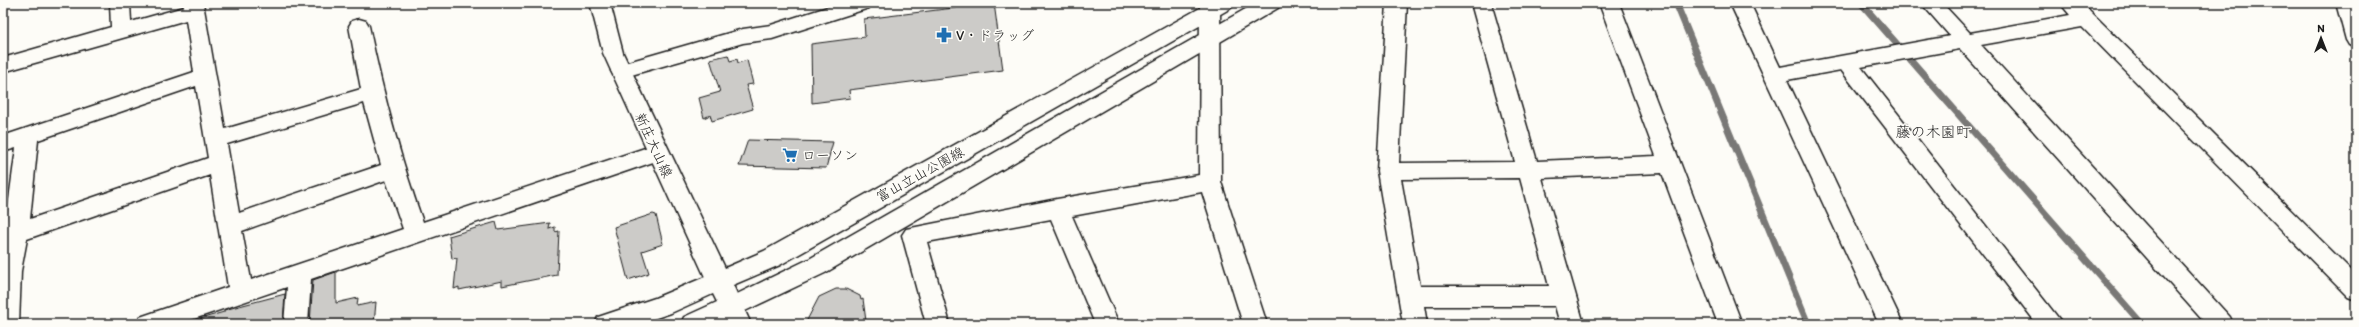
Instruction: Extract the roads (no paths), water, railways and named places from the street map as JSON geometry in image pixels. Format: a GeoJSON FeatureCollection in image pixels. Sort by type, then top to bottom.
{"type":"FeatureCollection","features":[{"type":"Feature","properties":{"kind":"street"},"geometry":{"type":"LineString","coordinates":[[120,3],[122,32]]}},
{"type":"Feature","properties":{"kind":"street","name":"新庄大山線"},"geometry":{"type":"LineString","coordinates":[[600,3],[613,52],[621,71],[657,152],[735,316]]}},
{"type":"Feature","properties":{"kind":"street"},"geometry":{"type":"LineString","coordinates":[[621,71],[743,36],[772,32],[862,3]]}},
{"type":"Feature","properties":{"kind":"street","name":"富山立山公園線"},"geometry":{"type":"LineString","coordinates":[[693,324],[735,316],[817,266],[1271,3]]}},
{"type":"Feature","properties":{"kind":"street"},"geometry":{"type":"LineString","coordinates":[[1397,3],[1388,172],[1415,324]]}},
{"type":"Feature","properties":{"kind":"street"},"geometry":{"type":"LineString","coordinates":[[1481,3],[1572,324]]}},
{"type":"Feature","properties":{"kind":"street"},"geometry":{"type":"LineString","coordinates":[[1609,3],[1730,324]]}},
{"type":"Feature","properties":{"kind":"street"},"geometry":{"type":"LineString","coordinates":[[1740,3],[1891,324]]}},
{"type":"Feature","properties":{"kind":"street"},"geometry":{"type":"LineString","coordinates":[[1931,3],[2221,324]]}},
{"type":"Feature","properties":{"kind":"street"},"geometry":{"type":"LineString","coordinates":[[2070,3],[2356,290]]}},
{"type":"Feature","properties":{"kind":"street"},"geometry":{"type":"LineString","coordinates":[[2346,3],[2356,40]]}},
{"type":"Feature","properties":{"kind":"street"},"geometry":{"type":"LineString","coordinates":[[1215,6],[1210,38],[1210,182],[1255,324]]}},
{"type":"Feature","properties":{"kind":"street","name":"富山立山公園線"},"geometry":{"type":"LineString","coordinates":[[607,324],[662,306],[772,258],[1215,6]]}},
{"type":"Feature","properties":{"kind":"street"},"geometry":{"type":"LineString","coordinates":[[3,66],[122,32],[193,7],[214,140],[241,293]]}},
{"type":"Feature","properties":{"kind":"street"},"geometry":{"type":"LineString","coordinates":[[1774,76],[2086,19]]}},
{"type":"Feature","properties":{"kind":"street"},"geometry":{"type":"LineString","coordinates":[[359,26],[372,93],[393,169],[416,234]]}},
{"type":"Feature","properties":{"kind":"street"},"geometry":{"type":"LineString","coordinates":[[1846,62],[2051,324]]}},
{"type":"Feature","properties":{"kind":"street"},"geometry":{"type":"LineString","coordinates":[[3,144],[28,137],[204,76]]}},
{"type":"Feature","properties":{"kind":"street"},"geometry":{"type":"LineString","coordinates":[[214,140],[372,93]]}},
{"type":"Feature","properties":{"kind":"street"},"geometry":{"type":"LineString","coordinates":[[7,324],[8,271],[17,233],[28,137]]}},
{"type":"Feature","properties":{"kind":"street"},"geometry":{"type":"LineString","coordinates":[[149,324],[657,152]]}},
{"type":"Feature","properties":{"kind":"street"},"geometry":{"type":"LineString","coordinates":[[17,233],[219,163]]}},
{"type":"Feature","properties":{"kind":"street"},"geometry":{"type":"LineString","coordinates":[[1388,172],[1529,170],[1670,164]]}},
{"type":"Feature","properties":{"kind":"street"},"geometry":{"type":"LineString","coordinates":[[229,226],[393,169]]}},
{"type":"Feature","properties":{"kind":"street"},"geometry":{"type":"LineString","coordinates":[[938,324],[914,235],[1057,208],[1210,182]]}},
{"type":"Feature","properties":{"kind":"street"},"geometry":{"type":"LineString","coordinates":[[1057,208],[1107,324]]}},
{"type":"Feature","properties":{"kind":"street"},"geometry":{"type":"LineString","coordinates":[[296,324],[300,273]]}},
{"type":"Feature","properties":{"kind":"street"},"geometry":{"type":"LineString","coordinates":[[1410,296],[1564,296]]}},
{"type":"Feature","properties":{"kind":"waterway"},"geometry":{"type":"LineString","coordinates":[[1676,3],[1808,324]]}},
{"type":"Feature","properties":{"kind":"waterway"},"geometry":{"type":"LineString","coordinates":[[1861,3],[2142,324]]}},
{"type":"Feature","properties":{"kind":"place","name":"V・ドラッグ"},"geometry":{"type":"Point","coordinates":[944,35]}},
{"type":"Feature","properties":{"kind":"place","name":"ローソン"},"geometry":{"type":"Point","coordinates":[790,155]}},
{"type":"Feature","properties":{"kind":"district","name":"藤の木園町"},"geometry":{"type":"Point","coordinates":[1933,132]}}]}
